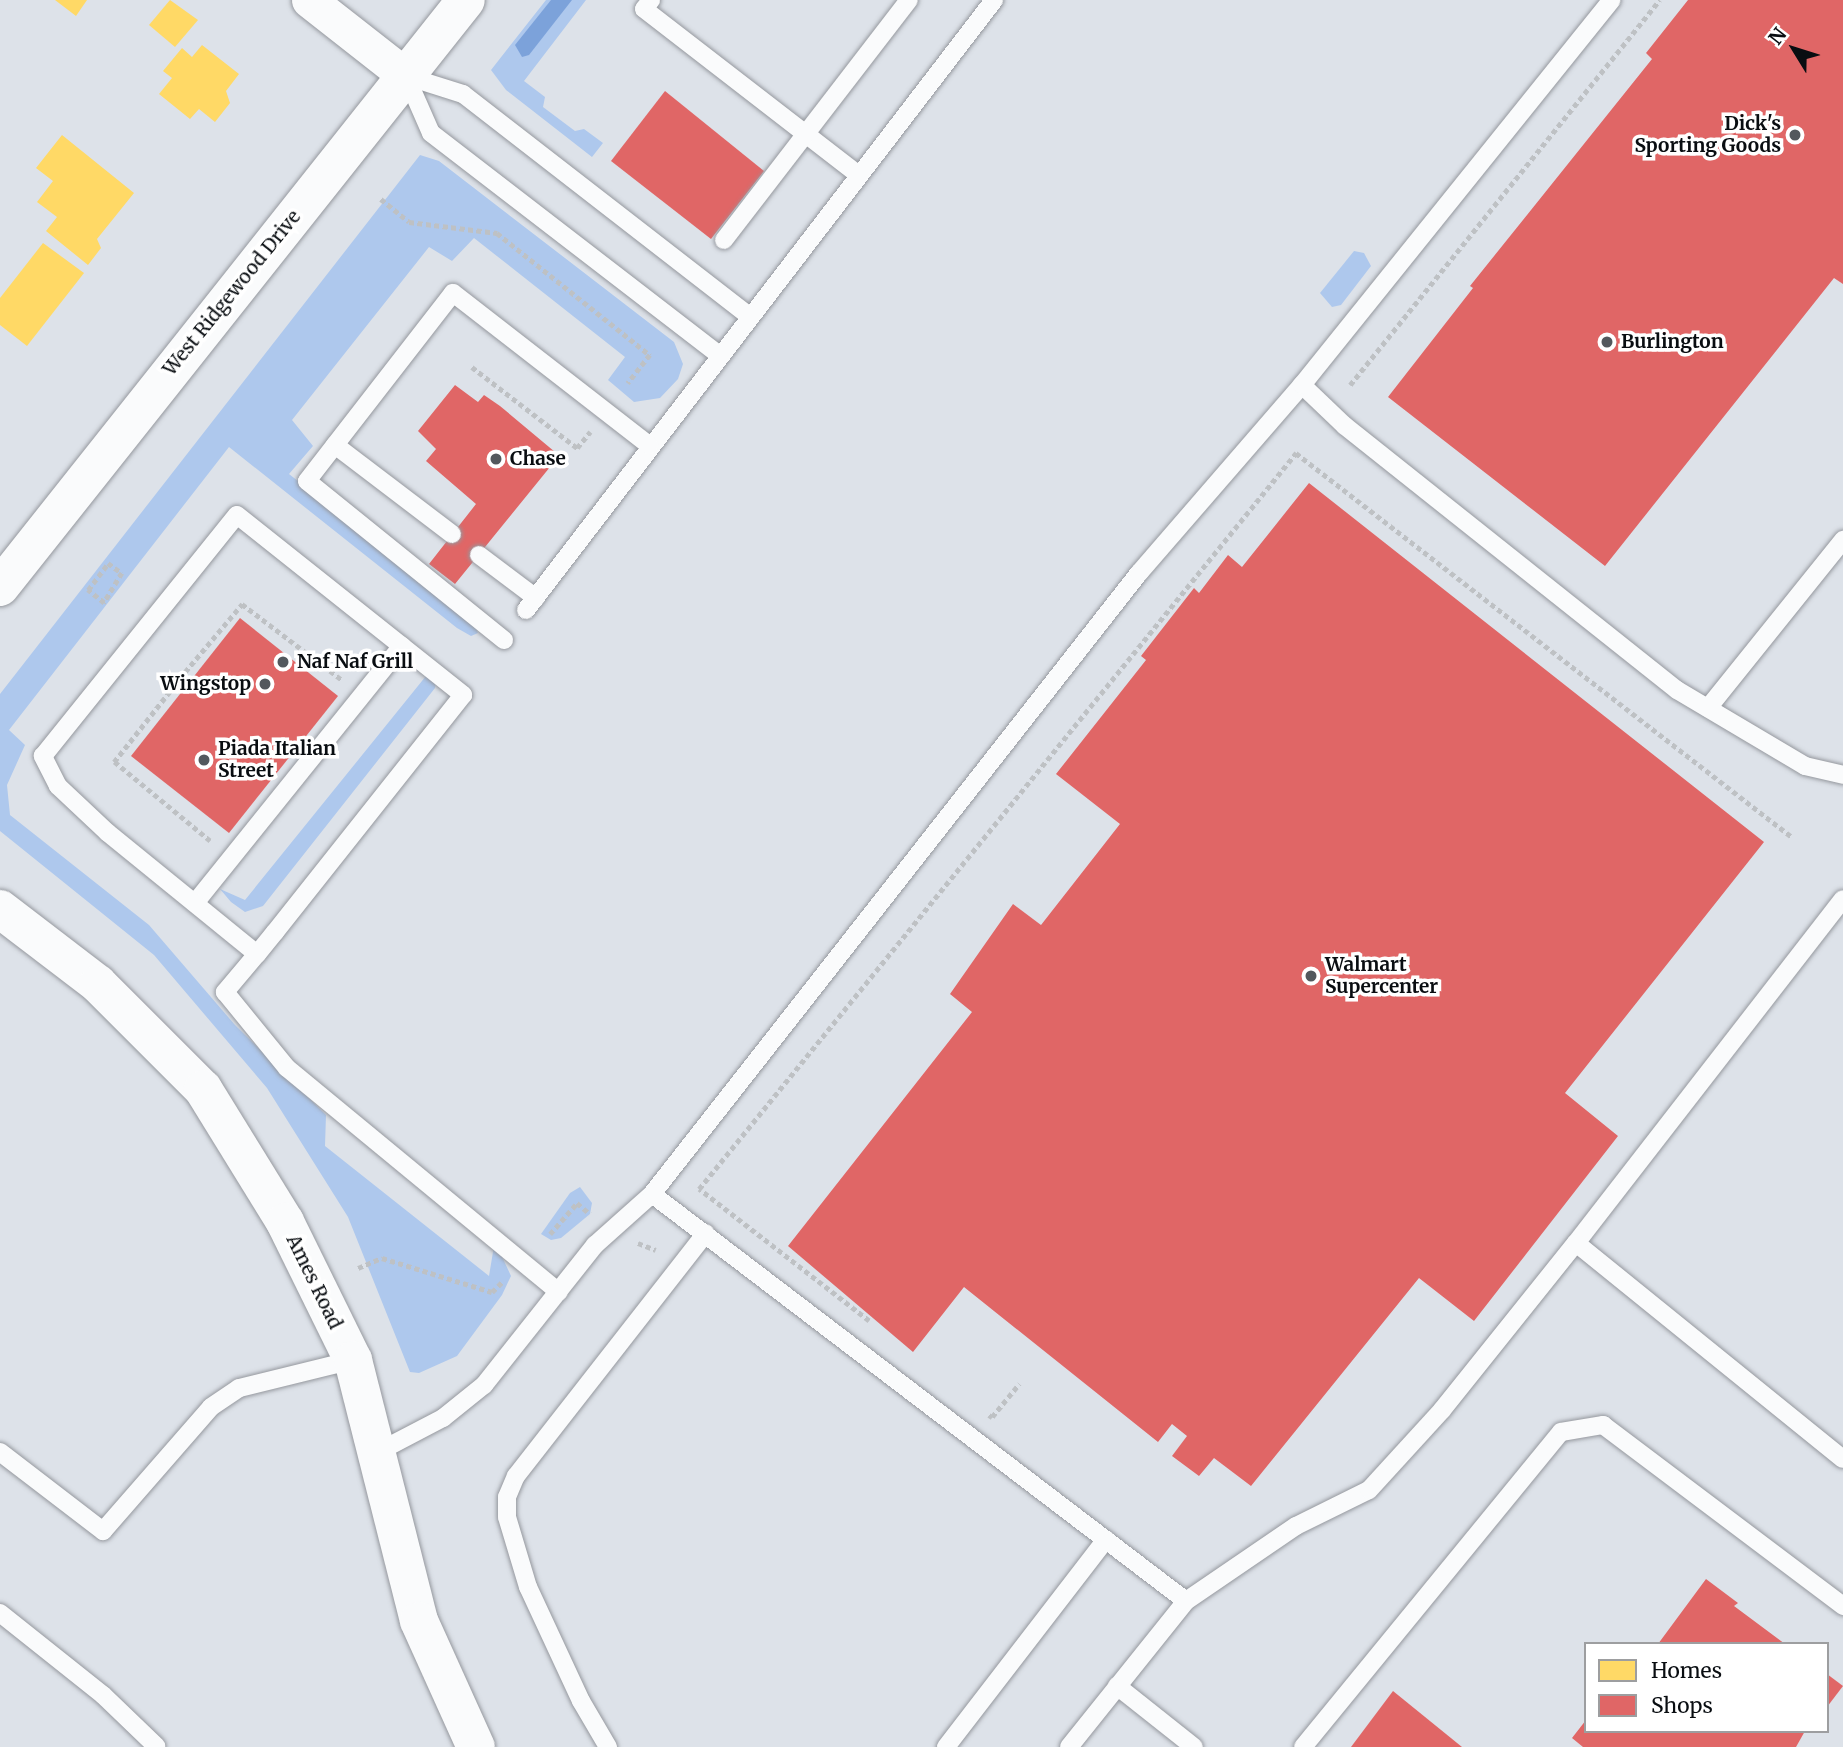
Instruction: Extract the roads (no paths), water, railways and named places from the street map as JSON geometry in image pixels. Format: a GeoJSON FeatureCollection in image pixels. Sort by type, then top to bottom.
{"type":"FeatureCollection","features":[{"type":"Feature","properties":{"kind":"street"},"geometry":{"type":"LineString","coordinates":[[309,0],[407,76]]}},
{"type":"Feature","properties":{"kind":"street","name":"West Ridgewood Drive"},"geometry":{"type":"LineString","coordinates":[[0,587],[466,0]]}},
{"type":"Feature","properties":{"kind":"street","name":"Ames Road"},"geometry":{"type":"LineString","coordinates":[[0,909],[98,984],[203,1088],[285,1222],[353,1360],[374,1454],[419,1621],[476,1747]]}},
{"type":"Feature","properties":{"kind":"lane"},"geometry":{"type":"LineString","coordinates":[[651,0],[644,9],[859,175]]}},
{"type":"Feature","properties":{"kind":"lane"},"geometry":{"type":"LineString","coordinates":[[724,240],[909,0]]}},
{"type":"Feature","properties":{"kind":"lane"},"geometry":{"type":"LineString","coordinates":[[479,555],[531,604],[649,445],[994,0]]}},
{"type":"Feature","properties":{"kind":"lane"},"geometry":{"type":"LineString","coordinates":[[374,1454],[443,1418],[484,1385],[595,1245],[652,1194],[1139,573],[1302,385],[1612,0]]}},
{"type":"Feature","properties":{"kind":"lane"},"geometry":{"type":"LineString","coordinates":[[407,76],[463,94],[749,316]]}},
{"type":"Feature","properties":{"kind":"lane"},"geometry":{"type":"LineString","coordinates":[[407,76],[431,133],[719,355]]}},
{"type":"Feature","properties":{"kind":"lane"},"geometry":{"type":"LineString","coordinates":[[504,640],[307,481],[453,293],[649,445]]}},
{"type":"Feature","properties":{"kind":"lane"},"geometry":{"type":"LineString","coordinates":[[1302,385],[1345,426],[1676,690],[1805,766],[1843,775]]}},
{"type":"Feature","properties":{"kind":"lane"},"geometry":{"type":"LineString","coordinates":[[335,445],[452,534]]}},
{"type":"Feature","properties":{"kind":"lane"},"geometry":{"type":"LineString","coordinates":[[257,954],[58,786],[43,756],[237,514],[463,695],[257,954],[225,992],[287,1068],[559,1292]]}},
{"type":"Feature","properties":{"kind":"lane"},"geometry":{"type":"LineString","coordinates":[[1708,708],[1843,540]]}},
{"type":"Feature","properties":{"kind":"lane"},"geometry":{"type":"LineString","coordinates":[[195,904],[402,646]]}},
{"type":"Feature","properties":{"kind":"lane"},"geometry":{"type":"LineString","coordinates":[[1069,1747],[1186,1601],[1296,1526],[1369,1490],[1442,1410],[1576,1243],[1843,899]]}},
{"type":"Feature","properties":{"kind":"lane"},"geometry":{"type":"LineString","coordinates":[[652,1194],[1186,1601]]}},
{"type":"Feature","properties":{"kind":"lane"},"geometry":{"type":"LineString","coordinates":[[608,1747],[581,1702],[528,1587],[507,1517],[507,1497],[516,1476],[706,1233]]}},
{"type":"Feature","properties":{"kind":"lane"},"geometry":{"type":"LineString","coordinates":[[1576,1243],[1843,1459]]}},
{"type":"Feature","properties":{"kind":"lane"},"geometry":{"type":"LineString","coordinates":[[0,1452],[103,1531],[211,1407],[239,1388],[353,1360]]}},
{"type":"Feature","properties":{"kind":"lane"},"geometry":{"type":"LineString","coordinates":[[1303,1747],[1561,1432],[1603,1424],[1843,1606]]}},
{"type":"Feature","properties":{"kind":"lane"},"geometry":{"type":"LineString","coordinates":[[946,1747],[1106,1539]]}},
{"type":"Feature","properties":{"kind":"lane"},"geometry":{"type":"LineString","coordinates":[[0,1613],[103,1695],[155,1746]]}},
{"type":"Feature","properties":{"kind":"lane"},"geometry":{"type":"LineString","coordinates":[[1117,1686],[1194,1747]]}},
{"type":"Feature","properties":{"kind":"place","name":"Dick's Sporting Goods"},"geometry":{"type":"Point","coordinates":[1795,135]}},
{"type":"Feature","properties":{"kind":"place","name":"Burlington"},"geometry":{"type":"Point","coordinates":[1607,342]}},
{"type":"Feature","properties":{"kind":"place","name":"Chase"},"geometry":{"type":"Point","coordinates":[496,459]}},
{"type":"Feature","properties":{"kind":"place","name":"Naf Naf Grill"},"geometry":{"type":"Point","coordinates":[283,662]}},
{"type":"Feature","properties":{"kind":"place","name":"Wingstop"},"geometry":{"type":"Point","coordinates":[265,684]}},
{"type":"Feature","properties":{"kind":"place","name":"Piada Italian Street"},"geometry":{"type":"Point","coordinates":[204,760]}},
{"type":"Feature","properties":{"kind":"place","name":"Walmart Supercenter"},"geometry":{"type":"Point","coordinates":[1311,976]}}]}
